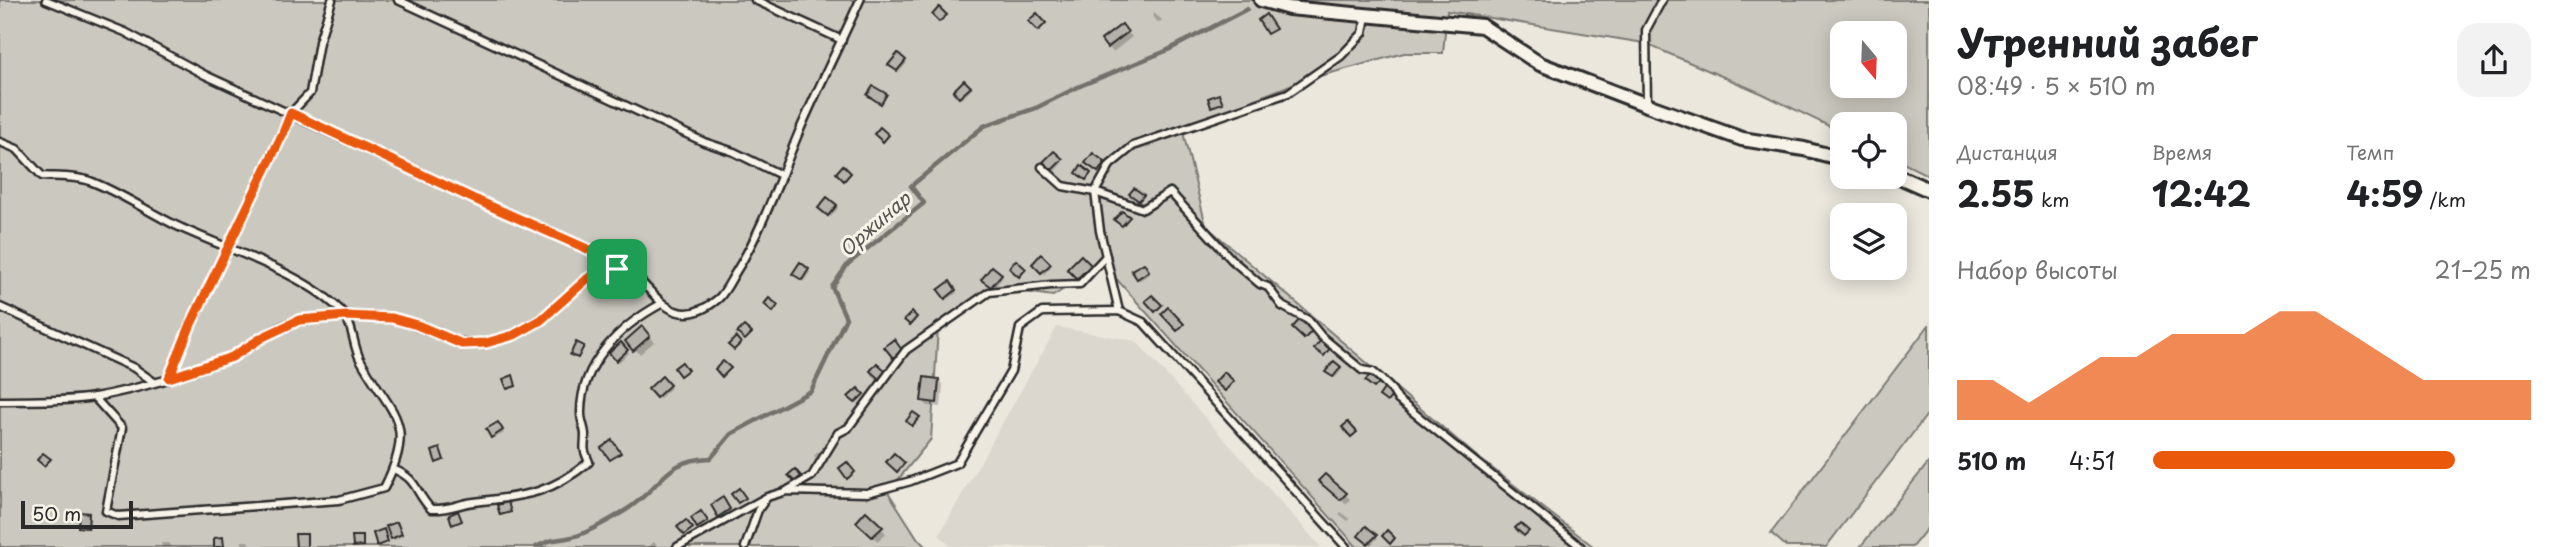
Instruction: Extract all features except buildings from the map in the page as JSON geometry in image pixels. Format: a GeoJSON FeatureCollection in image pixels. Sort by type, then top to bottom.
{"type":"FeatureCollection","features":[{"type":"Feature","properties":{"kind":"street"},"geometry":{"type":"LineString","coordinates":[[1261,0],[1289,8],[1482,26],[1539,64],[1647,105],[1742,139],[1830,156]]}},
{"type":"Feature","properties":{"kind":"street"},"geometry":{"type":"LineString","coordinates":[[1907,180],[1929,190]]}},
{"type":"Feature","properties":{"kind":"lane"},"geometry":{"type":"LineString","coordinates":[[46,0],[125,32],[205,75],[615,261],[617,269]]}},
{"type":"Feature","properties":{"kind":"lane"},"geometry":{"type":"LineString","coordinates":[[169,378],[191,324],[291,113],[310,93],[319,42],[332,0]]}},
{"type":"Feature","properties":{"kind":"lane"},"geometry":{"type":"LineString","coordinates":[[398,0],[781,175]]}},
{"type":"Feature","properties":{"kind":"lane"},"geometry":{"type":"LineString","coordinates":[[755,0],[842,40]]}},
{"type":"Feature","properties":{"kind":"lane"},"geometry":{"type":"LineString","coordinates":[[0,401],[94,397],[169,378],[232,357],[263,337],[299,320],[346,316],[392,318],[417,325],[462,344],[486,343],[514,335],[541,320],[587,279],[608,267],[626,270],[645,284],[661,304],[678,313],[696,312],[721,297],[746,255],[860,0]]}},
{"type":"Feature","properties":{"kind":"lane"},"geometry":{"type":"LineString","coordinates":[[1647,105],[1647,30],[1662,0]]}},
{"type":"Feature","properties":{"kind":"lane"},"geometry":{"type":"LineString","coordinates":[[1119,311],[1100,230],[1095,192],[1110,165],[1133,146],[1288,93],[1340,56],[1363,33],[1366,16]]}},
{"type":"Feature","properties":{"kind":"lane"},"geometry":{"type":"LineString","coordinates":[[0,142],[17,149],[42,176],[89,181],[314,289],[346,316],[359,357],[400,426],[402,442],[384,488],[340,500],[118,516],[106,511],[122,428],[94,397]]}},
{"type":"Feature","properties":{"kind":"lane"},"geometry":{"type":"LineString","coordinates":[[1042,167],[1063,186],[1095,192],[1143,209],[1170,192],[1232,260],[1260,284],[1268,287],[1282,306],[1308,320],[1321,336],[1362,370],[1373,372],[1388,384],[1398,400],[1581,547]]}},
{"type":"Feature","properties":{"kind":"lane"},"geometry":{"type":"LineString","coordinates":[[677,547],[767,497],[787,491],[812,476],[838,433],[848,428],[906,350],[989,292],[1080,284],[1106,256]]}},
{"type":"Feature","properties":{"kind":"lane"},"geometry":{"type":"LineString","coordinates":[[393,469],[413,480],[416,490],[432,509],[448,510],[474,502],[522,497],[555,486],[589,462],[583,447],[586,434],[580,415],[585,379],[595,362],[635,318],[661,304]]}},
{"type":"Feature","properties":{"kind":"lane"},"geometry":{"type":"LineString","coordinates":[[0,307],[134,368],[154,382]]}},
{"type":"Feature","properties":{"kind":"lane"},"geometry":{"type":"LineString","coordinates":[[787,491],[867,493],[911,481],[957,463],[1011,371],[1020,328],[1042,312],[1119,311],[1143,322],[1346,547]]}},
{"type":"Feature","properties":{"kind":"lane"},"geometry":{"type":"LineString","coordinates":[[745,547],[758,510],[767,497]]}},
{"type":"Feature","properties":{"kind":"shaded area"},"geometry":{"type":"Polygon","coordinates":[[[0,0],[1929,0],[1929,176],[1907,165],[1907,112],[1830,112],[1830,127],[1761,93],[1644,43],[1447,11],[1443,53],[1404,53],[1298,82],[1182,128],[1206,226],[1475,455],[1594,547],[1357,547],[1103,264],[1053,296],[1002,289],[938,328],[931,439],[888,492],[926,547],[0,547],[0,0]]]}},
{"type":"Feature","properties":{"kind":"shaded area"},"geometry":{"type":"Polygon","coordinates":[[[1929,325],[1929,412],[1826,547],[1787,547],[1771,533],[1929,325]]]}},
{"type":"Feature","properties":{"kind":"shaded area"},"geometry":{"type":"Polygon","coordinates":[[[1057,327],[1136,341],[1321,547],[951,547],[939,535],[1057,327]]]}},
{"type":"Feature","properties":{"kind":"shaded area"},"geometry":{"type":"Polygon","coordinates":[[[1929,462],[1929,526],[1912,547],[1860,547],[1929,462]]]}},
{"type":"Feature","properties":{"kind":"waterway","name":"Оржинар"},"geometry":{"type":"LineString","coordinates":[[536,547],[551,540],[577,536],[607,521],[638,501],[673,469],[683,463],[711,458],[731,434],[811,391],[846,318],[832,287],[848,264],[924,203],[911,186],[984,126],[1036,108],[1080,86],[1166,51],[1247,9]]}},
{"type":"Feature","properties":{"kind":"route"},"geometry":{"type":"LineString","coordinates":[[291,113],[472,198],[615,261],[617,269],[608,267],[587,279],[541,320],[514,335],[486,343],[462,344],[417,325],[392,318],[346,316],[299,320],[263,337],[232,357],[169,378],[191,324],[291,113]]}}]}
